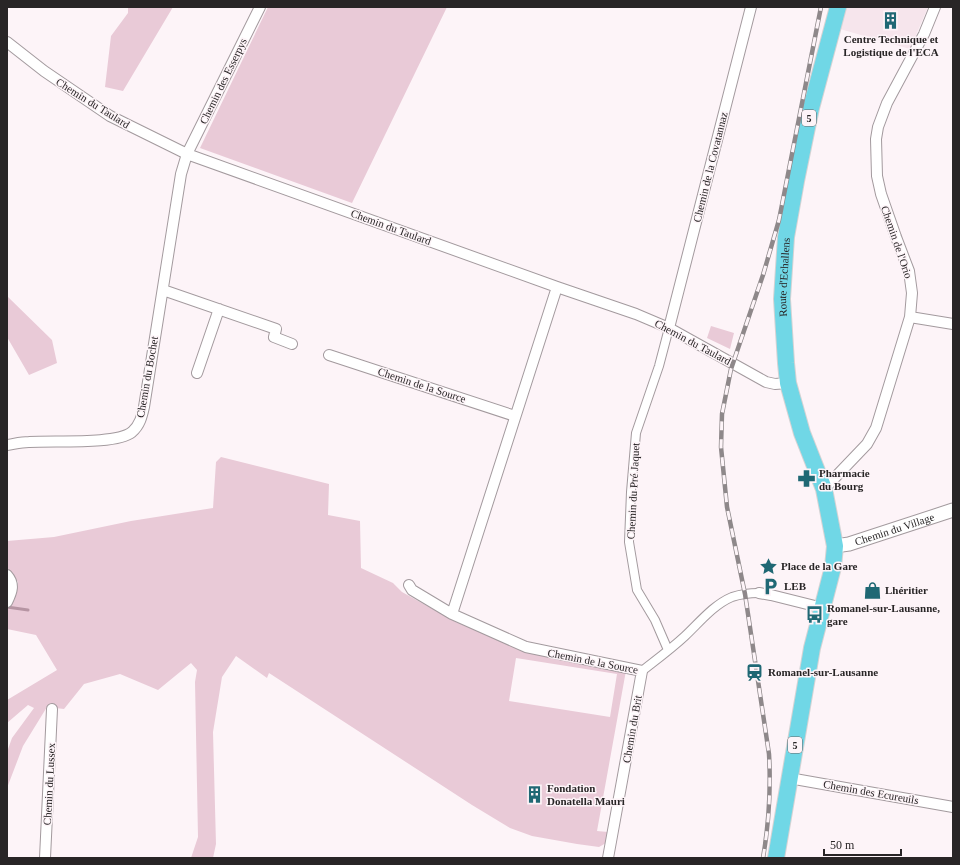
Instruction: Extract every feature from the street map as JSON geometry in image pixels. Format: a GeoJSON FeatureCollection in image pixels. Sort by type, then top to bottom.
{"type":"FeatureCollection","features":[{"type":"Feature","properties":{"kind":"main road","name":"Route d'Echallens"},"geometry":{"type":"LineString","coordinates":[[835,546],[824,489],[802,433],[788,383],[782,299],[786,237],[796,181],[811,108],[838,7]]}},
{"type":"Feature","properties":{"kind":"main road","name":"5"},"geometry":{"type":"LineString","coordinates":[[776,858],[812,648],[833,567],[835,546]]}},
{"type":"Feature","properties":{"kind":"street","name":"Chemin des Esserpys"},"geometry":{"type":"LineString","coordinates":[[187,154],[260,7]]}},
{"type":"Feature","properties":{"kind":"street","name":"Chemin de la Covatannaz"},"geometry":{"type":"LineString","coordinates":[[669,328],[751,7]]}},
{"type":"Feature","properties":{"kind":"street","name":"Chemin de l'Orio"},"geometry":{"type":"LineString","coordinates":[[824,489],[867,444],[876,428],[910,317],[912,293],[909,271],[881,194],[877,176],[876,140],[878,126],[888,103],[924,34],[935,7]]}},
{"type":"Feature","properties":{"kind":"street","name":"Chemin du Taulard"},"geometry":{"type":"LineString","coordinates":[[7,42],[44,72],[110,116],[187,154],[636,314],[669,328],[766,382],[775,384],[788,383]]}},
{"type":"Feature","properties":{"kind":"street","name":"Chemin du Bochet"},"geometry":{"type":"LineString","coordinates":[[7,445],[28,442],[66,442],[113,438],[129,434],[137,427],[144,407],[181,174],[187,154]]}},
{"type":"Feature","properties":{"kind":"street"},"geometry":{"type":"LineString","coordinates":[[452,614],[557,287]]}},
{"type":"Feature","properties":{"kind":"street"},"geometry":{"type":"LineString","coordinates":[[162,290],[276,329],[274,337],[292,344]]}},
{"type":"Feature","properties":{"kind":"street"},"geometry":{"type":"LineString","coordinates":[[197,373],[219,309]]}},
{"type":"Feature","properties":{"kind":"street"},"geometry":{"type":"LineString","coordinates":[[910,317],[953,324]]}},
{"type":"Feature","properties":{"kind":"street","name":"Chemin du Pré Jaquet"},"geometry":{"type":"LineString","coordinates":[[668,650],[655,620],[637,590],[629,542],[631,492],[636,433],[659,366],[669,328]]}},
{"type":"Feature","properties":{"kind":"street","name":"Chemin de la Source"},"geometry":{"type":"LineString","coordinates":[[329,355],[515,416]]}},
{"type":"Feature","properties":{"kind":"street","name":"Chemin du Village"},"geometry":{"type":"LineString","coordinates":[[835,546],[849,544],[953,510]]}},
{"type":"Feature","properties":{"kind":"street"},"geometry":{"type":"LineString","coordinates":[[7,575],[12,583],[9,598]]}},
{"type":"Feature","properties":{"kind":"street","name":"Chemin de la Source"},"geometry":{"type":"LineString","coordinates":[[409,585],[412,590],[452,614],[526,648],[642,671],[684,637],[712,610],[728,599],[738,595],[759,593]]}},
{"type":"Feature","properties":{"kind":"street"},"geometry":{"type":"LineString","coordinates":[[759,593],[823,608]]}},
{"type":"Feature","properties":{"kind":"street","name":"Chemin du Brit"},"geometry":{"type":"LineString","coordinates":[[608,858],[642,671]]}},
{"type":"Feature","properties":{"kind":"street","name":"Chemin du Lussex"},"geometry":{"type":"LineString","coordinates":[[45,858],[52,709]]}},
{"type":"Feature","properties":{"kind":"street","name":"Chemin des Ecureuils"},"geometry":{"type":"LineString","coordinates":[[789,778],[953,807]]}},
{"type":"Feature","properties":{"kind":"shaded area"},"geometry":{"type":"Polygon","coordinates":[[[128,7],[173,7],[123,91],[105,87],[111,36],[128,13],[128,7]]]}},
{"type":"Feature","properties":{"kind":"shaded area"},"geometry":{"type":"Polygon","coordinates":[[[268,7],[447,7],[352,203],[200,148],[268,7]]]}},
{"type":"Feature","properties":{"kind":"shaded area","name":"Centre Technique et Logistique de l'ECA"},"geometry":{"type":"Polygon","coordinates":[[[847,7],[928,7],[910,49],[840,29],[847,7]]]}},
{"type":"Feature","properties":{"kind":"shaded area"},"geometry":{"type":"Polygon","coordinates":[[[7,296],[52,340],[57,363],[29,375],[7,337],[7,296]]]}},
{"type":"Feature","properties":{"kind":"shaded area"},"geometry":{"type":"Polygon","coordinates":[[[711,326],[734,333],[730,349],[707,338],[711,326]]]}},
{"type":"Feature","properties":{"kind":"shaded area"},"geometry":{"type":"Polygon","coordinates":[[[221,457],[329,484],[328,515],[360,521],[361,568],[393,583],[402,592],[456,622],[536,654],[627,665],[597,831],[608,832],[606,843],[599,847],[577,844],[532,836],[510,828],[472,805],[269,673],[267,678],[236,656],[222,677],[213,732],[216,844],[213,858],[191,858],[198,837],[195,682],[197,670],[191,663],[158,690],[120,674],[84,684],[64,709],[47,707],[23,746],[7,788],[7,752],[12,738],[34,708],[28,705],[7,723],[7,700],[57,670],[36,635],[7,629],[7,600],[14,601],[18,582],[7,569],[7,541],[54,537],[131,521],[213,508],[216,462],[221,457]],[[516,658],[509,701],[610,717],[617,674],[516,658]]]}},
{"type":"Feature","properties":{"kind":"waterway"},"geometry":{"type":"LineString","coordinates":[[7,607],[28,610]]}},
{"type":"Feature","properties":{"kind":"railway"},"geometry":{"type":"LineString","coordinates":[[763,858],[769,806],[769,754],[745,594],[727,507],[721,447],[722,414],[731,369],[763,275],[779,220],[821,7]]}},
{"type":"Feature","properties":{"kind":"place","name":"Centre Technique et Logistique de l'ECA"},"geometry":{"type":"Point","coordinates":[891,21]}},
{"type":"Feature","properties":{"kind":"place","name":"Pharmacie du Bourg"},"geometry":{"type":"Point","coordinates":[806,479]}},
{"type":"Feature","properties":{"kind":"place","name":"Place de la Gare"},"geometry":{"type":"Point","coordinates":[768,566]}},
{"type":"Feature","properties":{"kind":"place","name":"LEB"},"geometry":{"type":"Point","coordinates":[771,586]}},
{"type":"Feature","properties":{"kind":"place","name":"Lhéritier"},"geometry":{"type":"Point","coordinates":[872,590]}},
{"type":"Feature","properties":{"kind":"place","name":"Romanel-sur-Lausanne, gare"},"geometry":{"type":"Point","coordinates":[814,614]}},
{"type":"Feature","properties":{"kind":"place","name":"Romanel-sur-Lausanne"},"geometry":{"type":"Point","coordinates":[755,672]}},
{"type":"Feature","properties":{"kind":"place","name":"Fondation Donatella Mauri"},"geometry":{"type":"Point","coordinates":[534,794]}}]}
